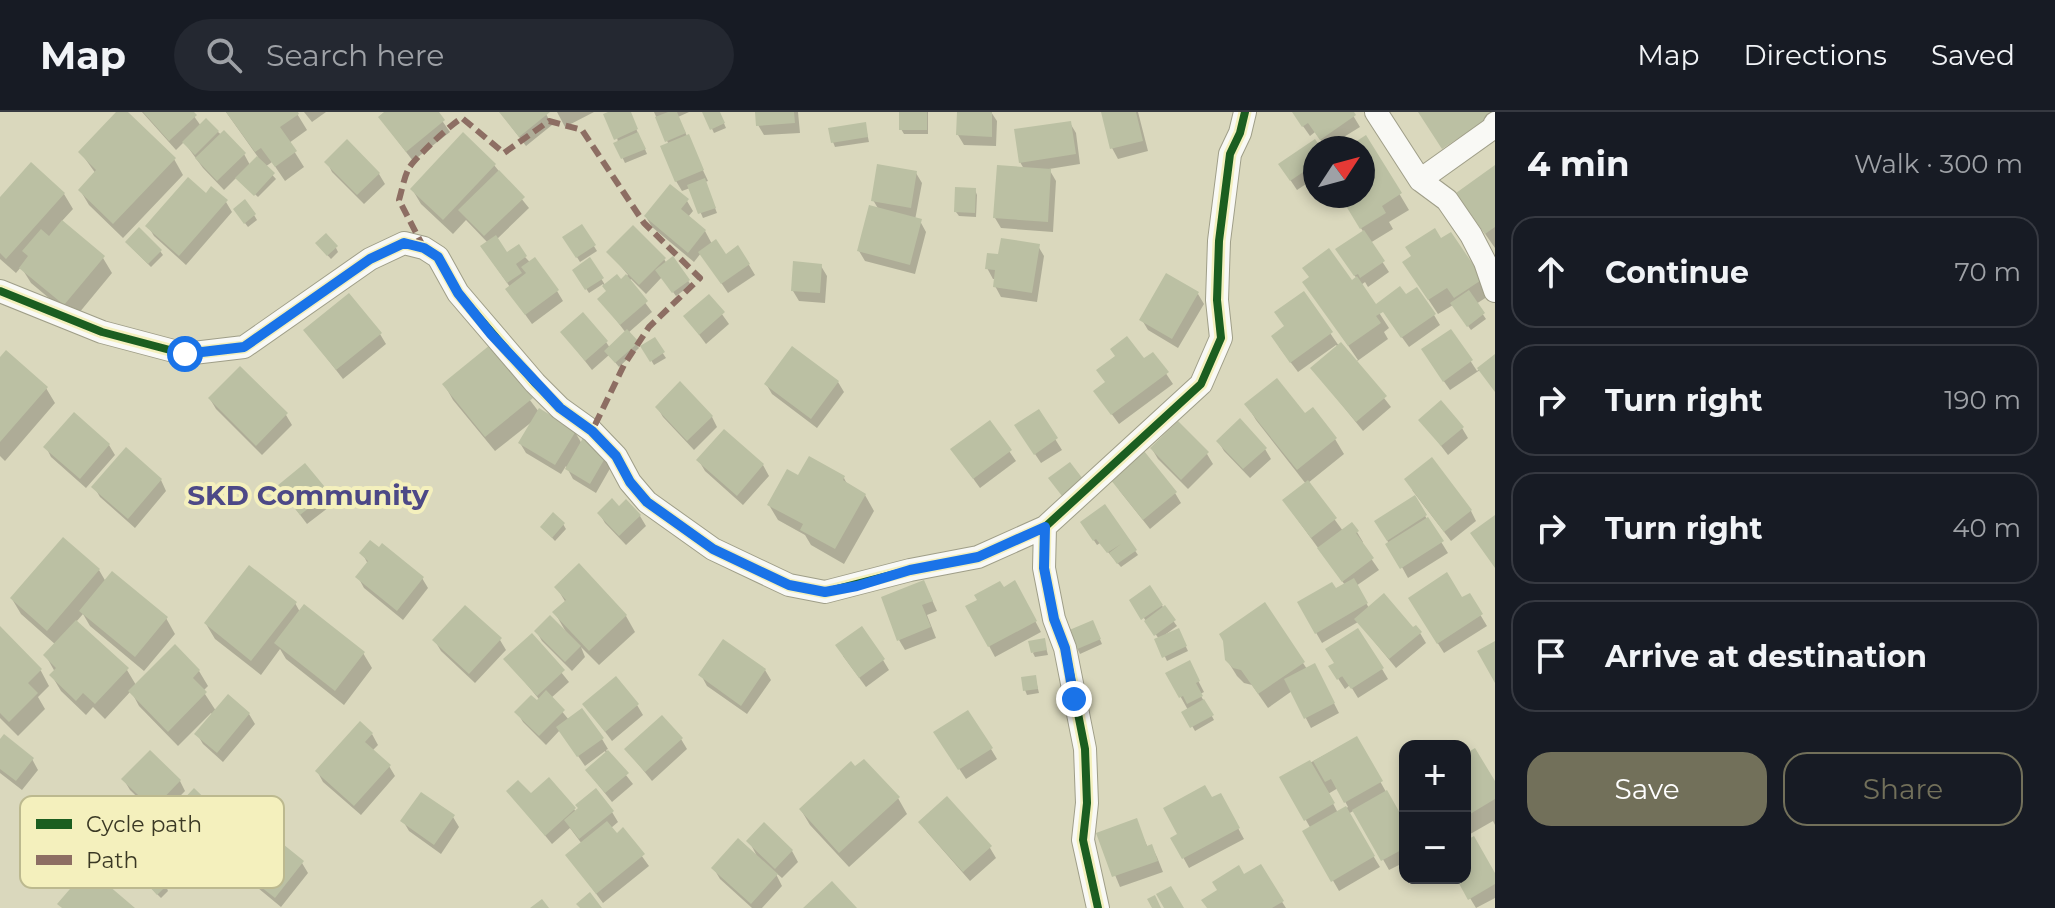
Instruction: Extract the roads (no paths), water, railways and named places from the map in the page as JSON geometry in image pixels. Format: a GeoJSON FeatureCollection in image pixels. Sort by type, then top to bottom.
{"type":"FeatureCollection","features":[{"type":"Feature","properties":{"kind":"street"},"geometry":{"type":"LineString","coordinates":[[0,291],[102,332],[185,354],[244,347],[370,259],[404,243],[424,248],[438,257],[458,293],[491,334],[560,408],[592,431],[616,456],[630,482],[647,502],[713,549],[789,585],[825,592],[910,570],[978,557],[1045,527],[1201,384],[1221,338],[1217,300],[1219,241],[1230,154],[1245,112]]}},
{"type":"Feature","properties":{"kind":"street"},"geometry":{"type":"LineString","coordinates":[[1376,112],[1420,180],[1447,200],[1471,235],[1495,291]]}},
{"type":"Feature","properties":{"kind":"street"},"geometry":{"type":"LineString","coordinates":[[1420,180],[1493,128],[1495,123]]}},
{"type":"Feature","properties":{"kind":"street"},"geometry":{"type":"LineString","coordinates":[[1045,527],[1044,568],[1054,619],[1065,648],[1085,749],[1087,803],[1083,840],[1098,908]]}},
{"type":"Feature","properties":{"kind":"district","name":"SKD Community"},"geometry":{"type":"Point","coordinates":[308,495]}}]}
